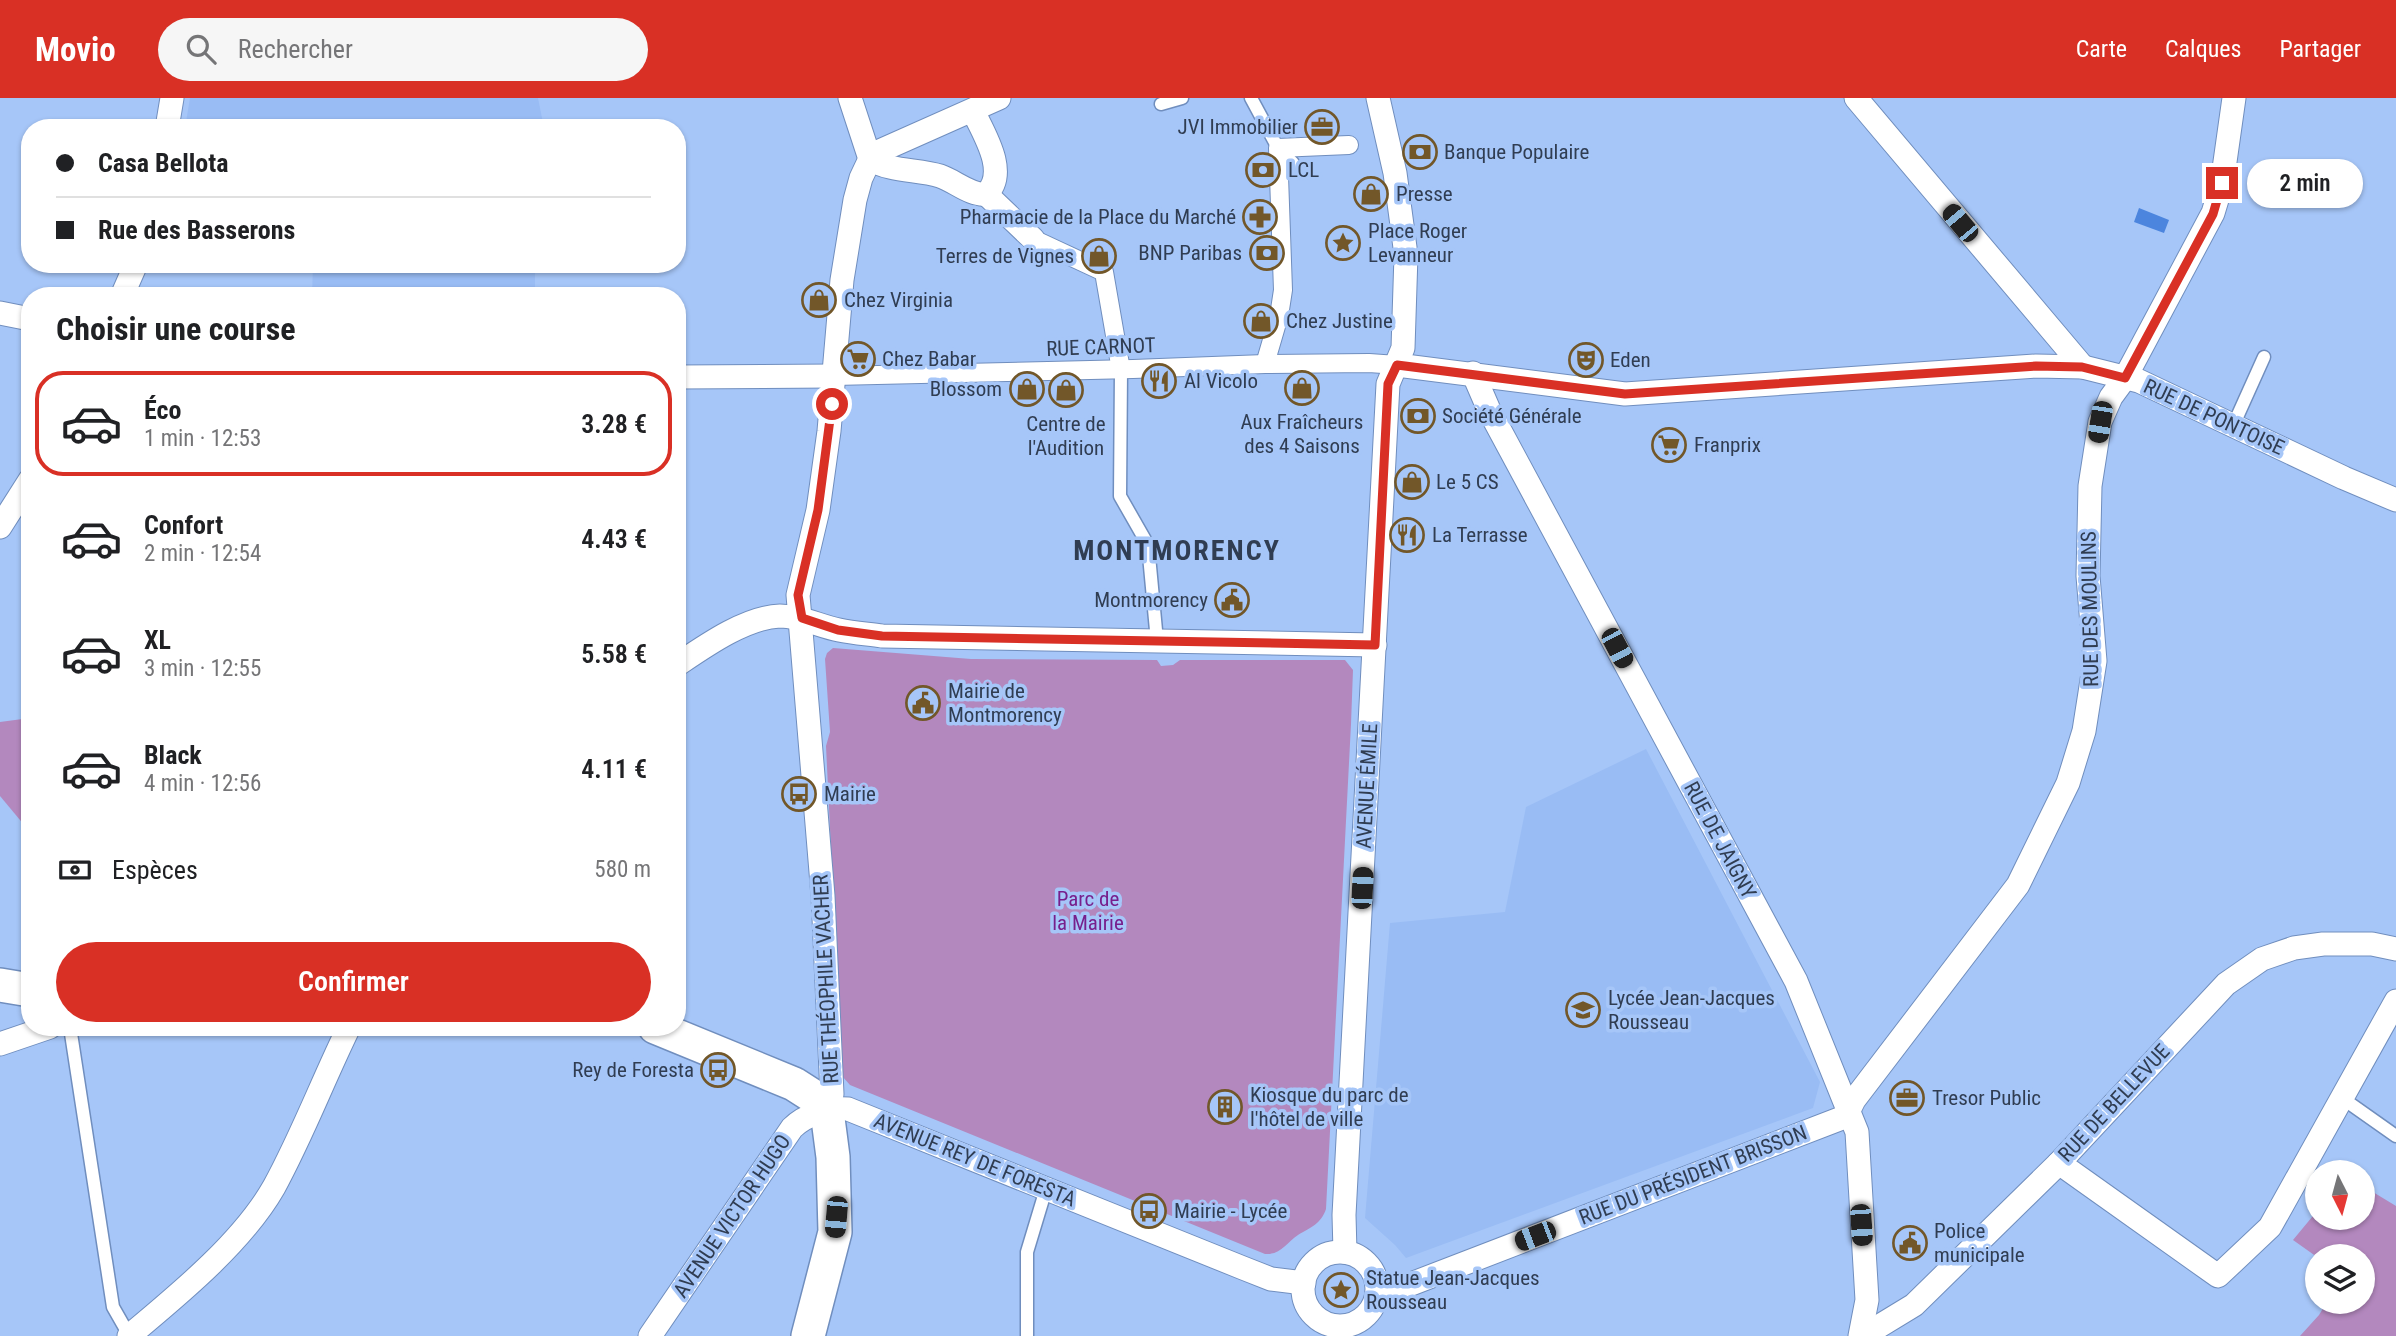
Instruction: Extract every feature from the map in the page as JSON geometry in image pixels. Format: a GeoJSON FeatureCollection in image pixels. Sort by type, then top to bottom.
{"type":"FeatureCollection","features":[{"type":"Feature","properties":{"kind":"main road"},"geometry":{"type":"LineString","coordinates":[[0,985],[21,988]]}},
{"type":"Feature","properties":{"kind":"main road"},"geometry":{"type":"LineString","coordinates":[[676,1036],[794,1084],[819,1100],[827,1111]]}},
{"type":"Feature","properties":{"kind":"main road","name":"RUE THÉOPHILE VACHER"},"geometry":{"type":"LineString","coordinates":[[808,1336],[836,1225],[827,1111]]}},
{"type":"Feature","properties":{"kind":"street"},"geometry":{"type":"LineString","coordinates":[[168,119],[172,98]]}},
{"type":"Feature","properties":{"kind":"street"},"geometry":{"type":"LineString","coordinates":[[850,98],[870,159],[877,164],[941,176],[974,193],[986,194],[1033,239],[1104,272],[1121,370]]}},
{"type":"Feature","properties":{"kind":"street"},"geometry":{"type":"LineString","coordinates":[[870,159],[882,150],[999,98]]}},
{"type":"Feature","properties":{"kind":"street","name":"AVENUE ÉMILE"},"geometry":{"type":"LineString","coordinates":[[1345,1252],[1344,1215],[1388,384],[1403,348],[1406,255],[1395,173],[1369,140],[1378,98]]}},
{"type":"Feature","properties":{"kind":"street"},"geometry":{"type":"LineString","coordinates":[[1856,98],[2082,367]]}},
{"type":"Feature","properties":{"kind":"street","name":"RUE DES MOULINS"},"geometry":{"type":"LineString","coordinates":[[1848,1112],[1854,1100],[2018,885],[2068,783],[2084,731],[2095,661],[2088,576],[2090,486],[2100,422],[2110,397],[2125,378],[2213,214],[2222,183],[2234,98]]}},
{"type":"Feature","properties":{"kind":"street"},"geometry":{"type":"LineString","coordinates":[[974,111],[988,142],[996,176],[995,184],[986,194]]}},
{"type":"Feature","properties":{"kind":"street"},"geometry":{"type":"LineString","coordinates":[[1265,364],[1279,316],[1283,290],[1278,148],[1369,140]]}},
{"type":"Feature","properties":{"kind":"street","name":"RUE THÉOPHILE VACHER"},"geometry":{"type":"LineString","coordinates":[[827,1111],[832,1094],[824,922],[802,618],[798,595],[818,510],[829,431],[842,280],[861,178],[870,159]]}},
{"type":"Feature","properties":{"kind":"street"},"geometry":{"type":"LineString","coordinates":[[0,313],[21,317]]}},
{"type":"Feature","properties":{"kind":"street"},"geometry":{"type":"LineString","coordinates":[[2014,367],[2042,357],[2050,350],[2047,327]]}},
{"type":"Feature","properties":{"kind":"street","name":"RUE CARNOT"},"geometry":{"type":"LineString","coordinates":[[834,376],[1265,364],[1369,362],[1397,365]]}},
{"type":"Feature","properties":{"kind":"street","name":"RUE DE PONTOISE"},"geometry":{"type":"LineString","coordinates":[[1397,365],[1625,394],[2014,367],[2082,367],[2139,381],[2396,500]]}},
{"type":"Feature","properties":{"kind":"street","name":"RUE DE JAIGNY"},"geometry":{"type":"LineString","coordinates":[[1473,373],[1489,410],[1796,981],[1858,1142],[1867,1300],[1862,1336]]}},
{"type":"Feature","properties":{"kind":"street"},"geometry":{"type":"LineString","coordinates":[[686,377],[834,376]]}},
{"type":"Feature","properties":{"kind":"street"},"geometry":{"type":"LineString","coordinates":[[0,527],[21,494]]}},
{"type":"Feature","properties":{"kind":"street"},"geometry":{"type":"LineString","coordinates":[[686,659],[708,644],[760,619],[779,616],[802,618],[838,630],[882,636],[1375,645]]}},
{"type":"Feature","properties":{"kind":"street","name":"RUE DE BELLEVUE"},"geometry":{"type":"LineString","coordinates":[[1862,1336],[1914,1305],[2059,1163],[2226,984],[2262,959],[2294,948],[2323,944],[2372,944],[2396,949]]}},
{"type":"Feature","properties":{"kind":"street"},"geometry":{"type":"LineString","coordinates":[[2059,1163],[2218,1276],[2270,1227],[2396,1001]]}},
{"type":"Feature","properties":{"kind":"street"},"geometry":{"type":"LineString","coordinates":[[0,1044],[24,1036]]}},
{"type":"Feature","properties":{"kind":"street"},"geometry":{"type":"LineString","coordinates":[[129,1336],[207,1268],[242,1229],[273,1188],[345,1036]]}},
{"type":"Feature","properties":{"kind":"street","name":"AVENUE REY DE FORESTA"},"geometry":{"type":"LineString","coordinates":[[827,1111],[848,1110],[1271,1279],[1304,1283]]}},
{"type":"Feature","properties":{"kind":"street","name":"AVENUE VICTOR HUGO"},"geometry":{"type":"LineString","coordinates":[[650,1336],[792,1128],[805,1118],[827,1111]]}},
{"type":"Feature","properties":{"kind":"street","name":"RUE DU PRÉSIDENT BRISSON"},"geometry":{"type":"LineString","coordinates":[[1377,1291],[1411,1284],[1842,1118],[1848,1112]]}},
{"type":"Feature","properties":{"kind":"street"},"geometry":{"type":"LineString","coordinates":[[1345,1252],[1365,1261],[1377,1280],[1377,1291],[1369,1312],[1338,1331],[1308,1307],[1304,1283],[1307,1272],[1322,1256],[1345,1252]]}},
{"type":"Feature","properties":{"kind":"lane"},"geometry":{"type":"LineString","coordinates":[[1161,104],[1182,98]]}},
{"type":"Feature","properties":{"kind":"lane"},"geometry":{"type":"LineString","coordinates":[[1251,98],[1278,148],[1293,163]]}},
{"type":"Feature","properties":{"kind":"lane"},"geometry":{"type":"LineString","coordinates":[[2233,426],[2264,357]]}},
{"type":"Feature","properties":{"kind":"lane"},"geometry":{"type":"LineString","coordinates":[[1121,370],[1120,496],[1148,545],[1157,641]]}},
{"type":"Feature","properties":{"kind":"lane"},"geometry":{"type":"LineString","coordinates":[[71,1036],[113,1307],[129,1336]]}},
{"type":"Feature","properties":{"kind":"lane"},"geometry":{"type":"LineString","coordinates":[[2342,1098],[2396,1136]]}},
{"type":"Feature","properties":{"kind":"lane"},"geometry":{"type":"LineString","coordinates":[[1027,1336],[1027,1252],[1046,1189]]}},
{"type":"Feature","properties":{"kind":"shaded area"},"geometry":{"type":"Polygon","coordinates":[[[190,98],[538,98],[542,119],[186,119],[190,98]]]}},
{"type":"Feature","properties":{"kind":"shaded area"},"geometry":{"type":"Polygon","coordinates":[[[2139,208],[2169,220],[2164,233],[2134,222],[2139,208]]]}},
{"type":"Feature","properties":{"kind":"shaded area"},"geometry":{"type":"Polygon","coordinates":[[[313,273],[535,273],[535,287],[312,287],[313,273]]]}},
{"type":"Feature","properties":{"kind":"shaded area","name":"Lycée Jean-Jacques Rousseau"},"geometry":{"type":"Polygon","coordinates":[[[1646,749],[1820,1082],[1813,1108],[1406,1258],[1365,1218],[1390,923],[1505,912],[1526,807],[1646,749]]]}},
{"type":"Feature","properties":{"kind":"green space","name":"Parc de la Mairie"},"geometry":{"type":"Polygon","coordinates":[[[833,648],[971,659],[1157,660],[1161,666],[1173,665],[1180,660],[1345,660],[1353,670],[1326,1209],[1315,1225],[1279,1251],[1265,1254],[850,1085],[842,1076],[826,746],[830,732],[825,659],[833,648]]]}},
{"type":"Feature","properties":{"kind":"green space"},"geometry":{"type":"Polygon","coordinates":[[[21,719],[21,821],[0,796],[0,722],[21,719]]]}},
{"type":"Feature","properties":{"kind":"green space"},"geometry":{"type":"Polygon","coordinates":[[[2375,1193],[2396,1206],[2396,1336],[2300,1336],[2320,1314],[2375,1314],[2375,1244],[2305,1244],[2305,1248],[2293,1240],[2305,1226],[2305,1230],[2375,1230],[2375,1193]]]}},
{"type":"Feature","properties":{"kind":"place","name":"JVI Immobilier"},"geometry":{"type":"Point","coordinates":[1322,127]}},
{"type":"Feature","properties":{"kind":"place","name":"Banque Populaire"},"geometry":{"type":"Point","coordinates":[1420,152]}},
{"type":"Feature","properties":{"kind":"place","name":"LCL"},"geometry":{"type":"Point","coordinates":[1263,170]}},
{"type":"Feature","properties":{"kind":"place","name":"Presse"},"geometry":{"type":"Point","coordinates":[1371,194]}},
{"type":"Feature","properties":{"kind":"place","name":"Pharmacie de la Place du Marché"},"geometry":{"type":"Point","coordinates":[1260,217]}},
{"type":"Feature","properties":{"kind":"place","name":"Place Roger Levanneur"},"geometry":{"type":"Point","coordinates":[1343,243]}},
{"type":"Feature","properties":{"kind":"place","name":"BNP Paribas"},"geometry":{"type":"Point","coordinates":[1267,253]}},
{"type":"Feature","properties":{"kind":"place","name":"Terres de Vignes"},"geometry":{"type":"Point","coordinates":[1099,256]}},
{"type":"Feature","properties":{"kind":"place","name":"Chez Virginia"},"geometry":{"type":"Point","coordinates":[819,300]}},
{"type":"Feature","properties":{"kind":"place","name":"Chez Justine"},"geometry":{"type":"Point","coordinates":[1261,321]}},
{"type":"Feature","properties":{"kind":"place","name":"Chez Babar"},"geometry":{"type":"Point","coordinates":[858,359]}},
{"type":"Feature","properties":{"kind":"place","name":"Eden"},"geometry":{"type":"Point","coordinates":[1586,360]}},
{"type":"Feature","properties":{"kind":"place","name":"Al Vicolo"},"geometry":{"type":"Point","coordinates":[1159,381]}},
{"type":"Feature","properties":{"kind":"place","name":"Aux Fraîcheurs des 4 Saisons"},"geometry":{"type":"Point","coordinates":[1302,388]}},
{"type":"Feature","properties":{"kind":"place","name":"Blossom"},"geometry":{"type":"Point","coordinates":[1027,389]}},
{"type":"Feature","properties":{"kind":"place","name":"Centre de l'Audition"},"geometry":{"type":"Point","coordinates":[1066,390]}},
{"type":"Feature","properties":{"kind":"place","name":"Société Générale"},"geometry":{"type":"Point","coordinates":[1418,416]}},
{"type":"Feature","properties":{"kind":"place","name":"Franprix"},"geometry":{"type":"Point","coordinates":[1669,445]}},
{"type":"Feature","properties":{"kind":"place","name":"Le 5 CS"},"geometry":{"type":"Point","coordinates":[1412,482]}},
{"type":"Feature","properties":{"kind":"place","name":"La Terrasse"},"geometry":{"type":"Point","coordinates":[1407,535]}},
{"type":"Feature","properties":{"kind":"place","name":"Montmorency"},"geometry":{"type":"Point","coordinates":[1232,600]}},
{"type":"Feature","properties":{"kind":"place","name":"Mairie de Montmorency"},"geometry":{"type":"Point","coordinates":[923,703]}},
{"type":"Feature","properties":{"kind":"place","name":"Mairie"},"geometry":{"type":"Point","coordinates":[799,794]}},
{"type":"Feature","properties":{"kind":"place","name":"Lycée Jean-Jacques Rousseau"},"geometry":{"type":"Point","coordinates":[1583,1010]}},
{"type":"Feature","properties":{"kind":"place","name":"Rey de Foresta"},"geometry":{"type":"Point","coordinates":[718,1070]}},
{"type":"Feature","properties":{"kind":"place","name":"Tresor Public"},"geometry":{"type":"Point","coordinates":[1907,1098]}},
{"type":"Feature","properties":{"kind":"place","name":"Kiosque du parc de l'hôtel de ville"},"geometry":{"type":"Point","coordinates":[1225,1107]}},
{"type":"Feature","properties":{"kind":"place","name":"Mairie - Lycée"},"geometry":{"type":"Point","coordinates":[1149,1211]}},
{"type":"Feature","properties":{"kind":"place","name":"Police municipale"},"geometry":{"type":"Point","coordinates":[1910,1243]}},
{"type":"Feature","properties":{"kind":"place","name":"Statue Jean-Jacques Rousseau"},"geometry":{"type":"Point","coordinates":[1341,1290]}},
{"type":"Feature","properties":{"kind":"district","name":"MONTMORENCY"},"geometry":{"type":"Point","coordinates":[1177,550]}},
{"type":"Feature","properties":{"kind":"route"},"geometry":{"type":"LineString","coordinates":[[832,404],[818,510],[798,595],[802,618],[838,630],[882,636],[1375,645],[1388,384],[1397,365],[1625,394],[2036,366],[2082,367],[2125,378],[2213,214],[2222,183]]}}]}
